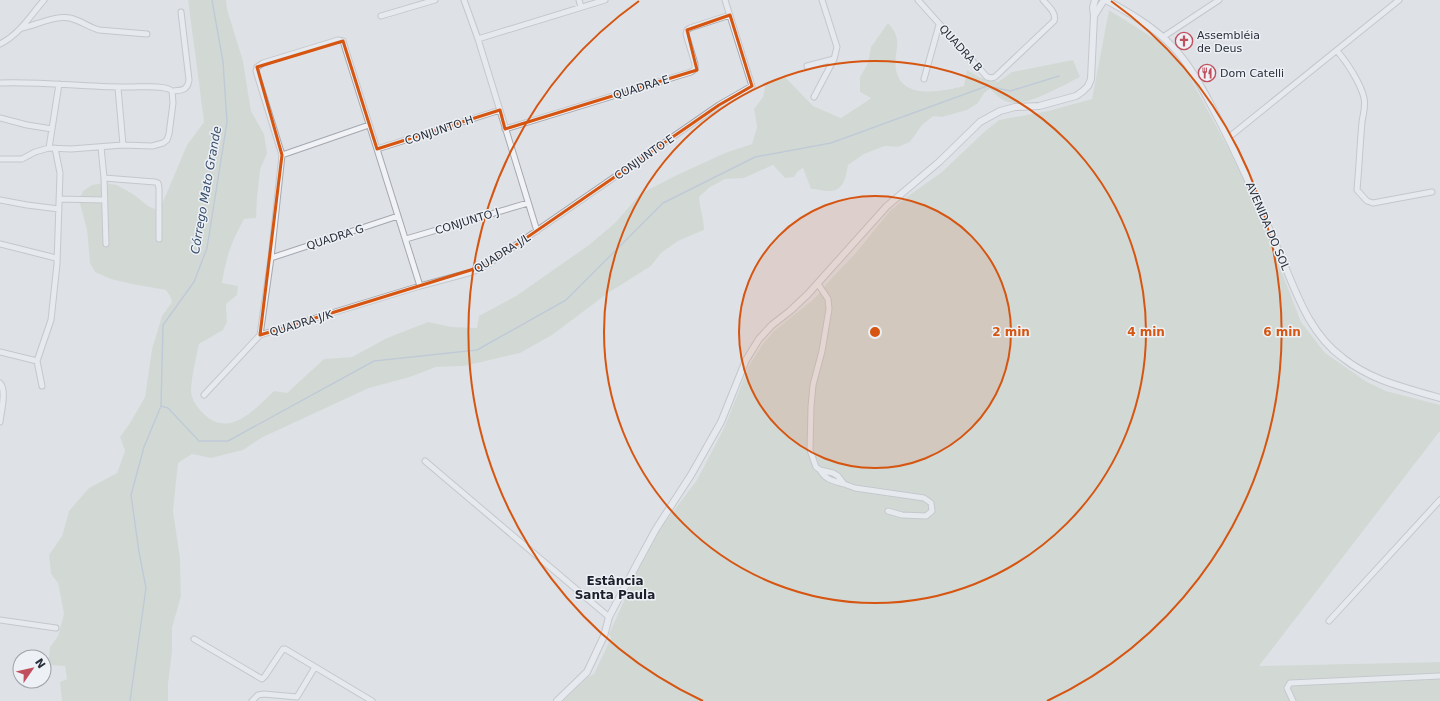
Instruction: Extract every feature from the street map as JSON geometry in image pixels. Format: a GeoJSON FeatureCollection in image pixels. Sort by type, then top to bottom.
{"type":"FeatureCollection","features":[{"type":"Feature","properties":{"kind":"street"},"geometry":{"type":"LineString","coordinates":[[0,44],[8,40],[22,28],[44,0]]}},
{"type":"Feature","properties":{"kind":"street"},"geometry":{"type":"LineString","coordinates":[[381,16],[435,0]]}},
{"type":"Feature","properties":{"kind":"street"},"geometry":{"type":"LineString","coordinates":[[464,0],[478,39],[537,231]]}},
{"type":"Feature","properties":{"kind":"street"},"geometry":{"type":"LineString","coordinates":[[580,0],[581,8]]}},
{"type":"Feature","properties":{"kind":"street"},"geometry":{"type":"LineString","coordinates":[[478,39],[605,0]]}},
{"type":"Feature","properties":{"kind":"street"},"geometry":{"type":"LineString","coordinates":[[725,0],[730,15]]}},
{"type":"Feature","properties":{"kind":"street"},"geometry":{"type":"LineString","coordinates":[[814,97],[834,59],[837,47],[822,0]]}},
{"type":"Feature","properties":{"kind":"street","name":"QUADRA B"},"geometry":{"type":"LineString","coordinates":[[918,0],[987,77],[991,78],[995,77],[1054,20],[1056,17],[1043,0]]}},
{"type":"Feature","properties":{"kind":"street"},"geometry":{"type":"LineString","coordinates":[[557,701],[587,672],[604,636],[609,617],[656,529],[691,475],[721,422],[744,365],[756,344],[772,325],[790,311],[818,284],[887,206],[938,162],[980,122],[1000,111],[1015,107],[1039,106],[1076,96],[1088,86],[1091,79],[1094,16],[1093,7],[1095,0]]}},
{"type":"Feature","properties":{"kind":"street","name":"AVENIDA DO SOL"},"geometry":{"type":"LineString","coordinates":[[1094,16],[1105,0],[1129,13]]}},
{"type":"Feature","properties":{"kind":"street","name":"AVENIDA DO SOL"},"geometry":{"type":"LineString","coordinates":[[1114,0],[1174,47],[1194,73],[1228,138],[1258,202],[1295,292],[1320,336],[1342,358],[1373,377],[1389,384],[1440,398]]}},
{"type":"Feature","properties":{"kind":"street"},"geometry":{"type":"LineString","coordinates":[[1163,37],[1219,0]]}},
{"type":"Feature","properties":{"kind":"street"},"geometry":{"type":"LineString","coordinates":[[1228,138],[1398,0]]}},
{"type":"Feature","properties":{"kind":"street"},"geometry":{"type":"LineString","coordinates":[[0,83],[59,84],[118,88],[159,88],[169,89],[172,91],[184,90],[188,86],[189,80],[181,12]]}},
{"type":"Feature","properties":{"kind":"street","name":"CONJUNTO E"},"geometry":{"type":"LineString","coordinates":[[537,231],[719,105],[752,86],[730,15]]}},
{"type":"Feature","properties":{"kind":"street","name":"QUADRA E"},"geometry":{"type":"LineString","coordinates":[[505,129],[691,72],[695,69],[695,64],[686,34],[687,30],[730,15]]}},
{"type":"Feature","properties":{"kind":"street"},"geometry":{"type":"LineString","coordinates":[[22,28],[54,19],[64,18],[81,22],[93,29],[147,34]]}},
{"type":"Feature","properties":{"kind":"street"},"geometry":{"type":"LineString","coordinates":[[924,79],[939,24]]}},
{"type":"Feature","properties":{"kind":"street"},"geometry":{"type":"LineString","coordinates":[[260,335],[271,258],[282,155],[256,71],[257,66],[338,40],[343,41],[420,286]]}},
{"type":"Feature","properties":{"kind":"street"},"geometry":{"type":"LineString","coordinates":[[1336,51],[1343,58],[1362,90],[1366,107],[1362,121],[1358,190],[1367,202],[1373,203],[1432,192]]}},
{"type":"Feature","properties":{"kind":"street"},"geometry":{"type":"LineString","coordinates":[[807,66],[834,59]]}},
{"type":"Feature","properties":{"kind":"street"},"geometry":{"type":"LineString","coordinates":[[49,148],[59,84]]}},
{"type":"Feature","properties":{"kind":"street"},"geometry":{"type":"LineString","coordinates":[[118,88],[123,145]]}},
{"type":"Feature","properties":{"kind":"street"},"geometry":{"type":"LineString","coordinates":[[0,159],[22,159],[35,152],[49,148],[71,149],[123,145],[152,146],[163,143],[168,140],[173,103],[172,91]]}},
{"type":"Feature","properties":{"kind":"street","name":"CONJUNTO H"},"geometry":{"type":"LineString","coordinates":[[377,149],[500,110]]}},
{"type":"Feature","properties":{"kind":"street"},"geometry":{"type":"LineString","coordinates":[[0,118],[27,125],[52,129]]}},
{"type":"Feature","properties":{"kind":"street"},"geometry":{"type":"LineString","coordinates":[[282,155],[370,125]]}},
{"type":"Feature","properties":{"kind":"street"},"geometry":{"type":"LineString","coordinates":[[101,147],[104,178],[106,244]]}},
{"type":"Feature","properties":{"kind":"street"},"geometry":{"type":"LineString","coordinates":[[42,386],[37,361],[45,340],[53,311],[57,264],[60,173],[55,148]]}},
{"type":"Feature","properties":{"kind":"street"},"geometry":{"type":"LineString","coordinates":[[104,178],[158,183],[159,240]]}},
{"type":"Feature","properties":{"kind":"street"},"geometry":{"type":"LineString","coordinates":[[60,199],[104,200]]}},
{"type":"Feature","properties":{"kind":"street"},"geometry":{"type":"LineString","coordinates":[[0,200],[59,209]]}},
{"type":"Feature","properties":{"kind":"street","name":"CONJUNTO J"},"geometry":{"type":"LineString","coordinates":[[406,240],[528,203]]}},
{"type":"Feature","properties":{"kind":"street","name":"QUADRA G"},"geometry":{"type":"LineString","coordinates":[[271,258],[398,216]]}},
{"type":"Feature","properties":{"kind":"street","name":"QUADRA J/L"},"geometry":{"type":"LineString","coordinates":[[420,286],[472,272],[487,265],[537,231]]}},
{"type":"Feature","properties":{"kind":"street"},"geometry":{"type":"LineString","coordinates":[[0,244],[56,258]]}},
{"type":"Feature","properties":{"kind":"street"},"geometry":{"type":"LineString","coordinates":[[818,284],[828,299],[829,309],[822,351],[813,385],[810,450],[816,467],[820,470],[833,473],[838,476],[844,484],[855,488],[924,498],[931,503],[932,511],[926,516],[902,515],[888,511]]}},
{"type":"Feature","properties":{"kind":"street","name":"QUADRA J/K"},"geometry":{"type":"LineString","coordinates":[[204,395],[260,335],[420,286]]}},
{"type":"Feature","properties":{"kind":"street"},"geometry":{"type":"LineString","coordinates":[[0,352],[37,361]]}},
{"type":"Feature","properties":{"kind":"street"},"geometry":{"type":"LineString","coordinates":[[0,383],[3,386],[4,392],[0,422]]}},
{"type":"Feature","properties":{"kind":"street"},"geometry":{"type":"LineString","coordinates":[[425,461],[609,617]]}},
{"type":"Feature","properties":{"kind":"street"},"geometry":{"type":"LineString","coordinates":[[1329,621],[1440,500]]}},
{"type":"Feature","properties":{"kind":"street"},"geometry":{"type":"LineString","coordinates":[[0,620],[56,628]]}},
{"type":"Feature","properties":{"kind":"street"},"geometry":{"type":"LineString","coordinates":[[194,639],[262,679],[284,649],[372,701]]}},
{"type":"Feature","properties":{"kind":"street"},"geometry":{"type":"LineString","coordinates":[[252,701],[258,695],[264,694],[297,699],[315,667]]}},
{"type":"Feature","properties":{"kind":"street"},"geometry":{"type":"LineString","coordinates":[[1293,701],[1287,688],[1290,683],[1440,676]]}},
{"type":"Feature","properties":{"kind":"highlighted area"},"geometry":{"type":"Polygon","coordinates":[[[730,15],[752,86],[719,105],[487,265],[260,335],[282,155],[257,67],[343,41],[377,149],[500,110],[505,129],[697,70],[687,30],[730,15]]]}},
{"type":"Feature","properties":{"kind":"green space"},"geometry":{"type":"Polygon","coordinates":[[[188,0],[226,0],[227,9],[243,61],[251,111],[264,134],[267,153],[260,170],[256,218],[244,219],[236,235],[225,265],[222,283],[238,286],[237,295],[226,304],[227,322],[223,330],[199,344],[191,390],[192,396],[198,408],[202,412],[212,420],[221,423],[231,423],[249,413],[274,391],[287,393],[324,359],[352,357],[387,338],[428,322],[452,327],[477,328],[479,316],[516,296],[589,245],[616,222],[640,194],[725,153],[752,144],[757,127],[754,109],[763,97],[766,83],[784,76],[813,106],[841,118],[871,98],[860,92],[860,77],[868,63],[871,47],[888,23],[896,35],[897,46],[895,62],[899,79],[906,86],[914,90],[935,91],[964,86],[967,70],[979,77],[998,82],[1012,72],[1073,60],[1080,77],[1044,95],[1024,102],[1008,102],[996,95],[990,89],[984,93],[978,103],[967,110],[942,117],[933,116],[922,125],[910,142],[898,147],[885,146],[864,154],[848,165],[843,183],[838,189],[833,191],[811,189],[803,168],[798,171],[794,177],[785,178],[773,165],[744,178],[725,179],[710,187],[699,197],[704,230],[678,241],[661,253],[651,266],[608,293],[552,335],[520,353],[464,366],[436,367],[410,377],[369,388],[263,437],[243,450],[211,458],[192,454],[178,463],[173,511],[180,558],[181,596],[172,628],[172,652],[168,684],[168,701],[62,701],[60,682],[67,679],[65,666],[52,665],[52,649],[50,649],[58,636],[64,614],[58,583],[51,574],[49,555],[62,536],[69,511],[89,488],[117,473],[125,451],[120,437],[145,397],[152,349],[162,316],[172,302],[166,290],[111,279],[95,272],[90,263],[87,230],[79,200],[83,191],[92,185],[104,183],[117,185],[133,194],[148,206],[155,209],[162,204],[187,145],[204,122],[188,0]]]}},
{"type":"Feature","properties":{"kind":"green space"},"geometry":{"type":"Polygon","coordinates":[[[1109,10],[1163,44],[1188,74],[1231,153],[1257,208],[1301,322],[1325,353],[1367,382],[1386,391],[1440,405],[1440,431],[1259,666],[1440,662],[1440,701],[563,701],[588,677],[594,674],[611,638],[609,634],[644,557],[656,534],[697,480],[724,428],[749,366],[762,345],[774,331],[814,299],[855,254],[890,211],[908,196],[942,172],[984,132],[999,120],[1048,111],[1092,99],[1109,10]]]}},
{"type":"Feature","properties":{"kind":"waterway","name":"Córrego Mato Grande"},"geometry":{"type":"LineString","coordinates":[[130,701],[146,588],[131,495],[144,447],[161,406],[163,325],[194,282],[207,248],[227,122],[223,62],[212,0]]}},
{"type":"Feature","properties":{"kind":"waterway"},"geometry":{"type":"LineString","coordinates":[[161,406],[168,408],[199,441],[228,441],[374,361],[477,350],[566,300],[663,203],[755,157],[831,143],[987,86],[1010,91],[1059,76]]}},
{"type":"Feature","properties":{"kind":"place","name":"Assembléia de Deus"},"geometry":{"type":"Point","coordinates":[1184,41]}},
{"type":"Feature","properties":{"kind":"place","name":"Dom Catelli"},"geometry":{"type":"Point","coordinates":[1207,73]}},
{"type":"Feature","properties":{"kind":"district","name":"Estância Santa Paula"},"geometry":{"type":"Point","coordinates":[615,588]}}]}
